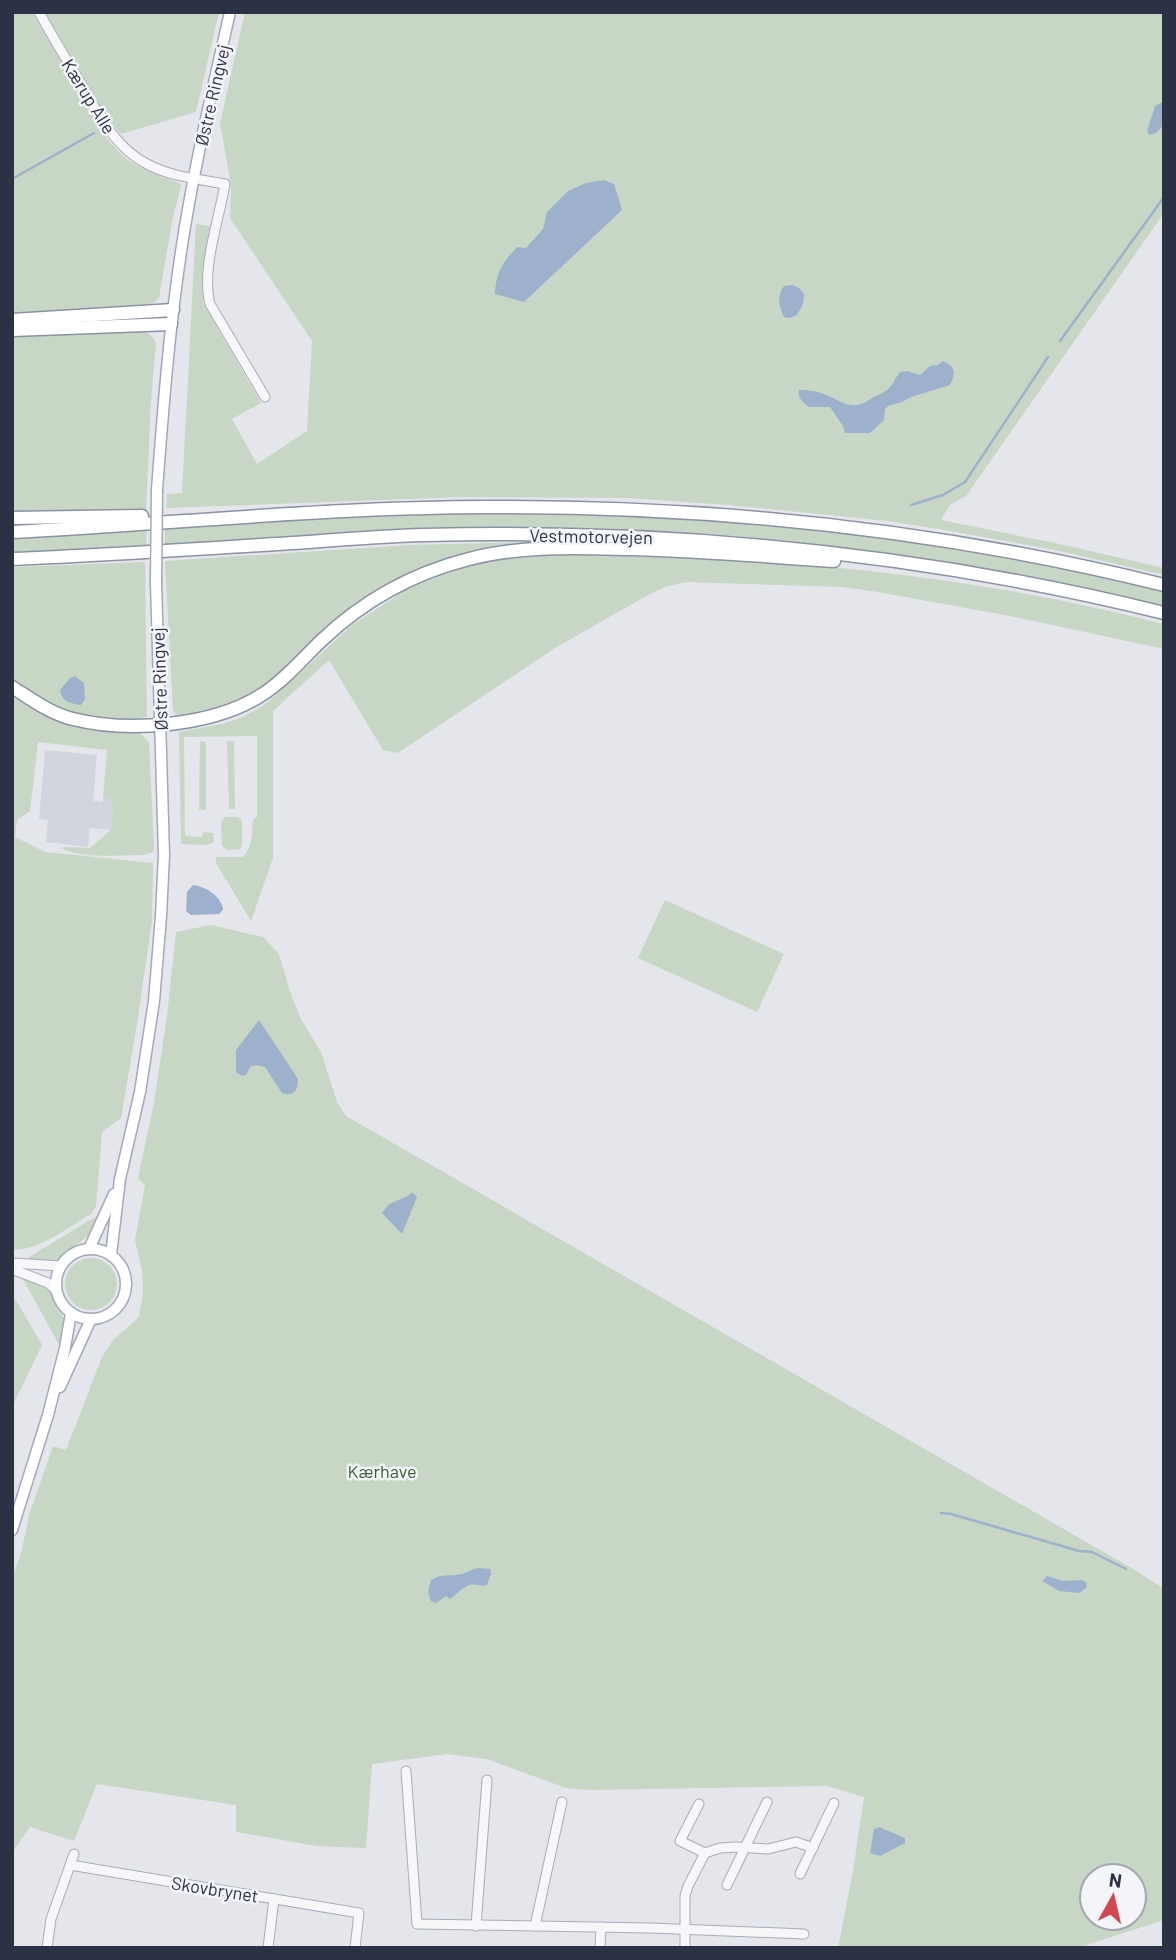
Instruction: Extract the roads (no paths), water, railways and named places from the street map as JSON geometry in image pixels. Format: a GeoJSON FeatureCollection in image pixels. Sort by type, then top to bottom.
{"type":"FeatureCollection","features":[{"type":"Feature","properties":{"kind":"highway"},"geometry":{"type":"LineString","coordinates":[[12,320],[173,310]]}},
{"type":"Feature","properties":{"kind":"highway"},"geometry":{"type":"LineString","coordinates":[[12,330],[171,324]]}},
{"type":"Feature","properties":{"kind":"highway","name":"Vestmotorvejen"},"geometry":{"type":"LineString","coordinates":[[12,532],[351,511],[486,507],[681,511],[893,532],[1017,553],[1164,585]]}},
{"type":"Feature","properties":{"kind":"highway"},"geometry":{"type":"LineString","coordinates":[[12,518],[269,516]]}},
{"type":"Feature","properties":{"kind":"highway","name":"Vestmotorvejen"},"geometry":{"type":"LineString","coordinates":[[12,559],[422,535],[663,537],[799,548],[986,575],[1164,613]]}},
{"type":"Feature","properties":{"kind":"highway"},"geometry":{"type":"LineString","coordinates":[[12,687],[32,701],[72,719],[104,723],[161,724],[210,718],[230,712],[267,692],[343,622],[380,596],[433,570],[492,554],[549,548],[698,551],[837,561],[924,572],[986,575]]}},
{"type":"Feature","properties":{"kind":"main road","name":"Østre Ringvej"},"geometry":{"type":"LineString","coordinates":[[111,1255],[120,1179],[140,1092],[154,1002],[164,870],[156,583],[157,490],[163,403],[171,324],[193,178],[230,12]]}},
{"type":"Feature","properties":{"kind":"main road","name":"Østre Ringvej"},"geometry":{"type":"LineString","coordinates":[[89,1249],[120,1179]]}},
{"type":"Feature","properties":{"kind":"main road"},"geometry":{"type":"LineString","coordinates":[[89,1249],[101,1250],[111,1255],[123,1270],[126,1283],[124,1296],[117,1307],[107,1315],[91,1319],[71,1312],[60,1300],[56,1290],[61,1266],[74,1254],[89,1249]]}},
{"type":"Feature","properties":{"kind":"main road"},"geometry":{"type":"LineString","coordinates":[[12,1530],[48,1415],[71,1312]]}},
{"type":"Feature","properties":{"kind":"main road"},"geometry":{"type":"LineString","coordinates":[[48,1415],[91,1319]]}},
{"type":"Feature","properties":{"kind":"street","name":"Kærup Alle"},"geometry":{"type":"LineString","coordinates":[[38,12],[103,122],[122,147],[160,170],[193,178]]}},
{"type":"Feature","properties":{"kind":"street"},"geometry":{"type":"LineString","coordinates":[[193,178],[225,184],[206,290],[210,304],[265,397]]}},
{"type":"Feature","properties":{"kind":"street"},"geometry":{"type":"LineString","coordinates":[[12,1263],[61,1266]]}},
{"type":"Feature","properties":{"kind":"street"},"geometry":{"type":"LineString","coordinates":[[12,1269],[48,1283],[56,1290]]}},
{"type":"Feature","properties":{"kind":"street"},"geometry":{"type":"LineString","coordinates":[[406,1771],[417,1924],[804,1934]]}},
{"type":"Feature","properties":{"kind":"street"},"geometry":{"type":"LineString","coordinates":[[476,1926],[487,1780]]}},
{"type":"Feature","properties":{"kind":"street"},"geometry":{"type":"LineString","coordinates":[[535,1926],[562,1802]]}},
{"type":"Feature","properties":{"kind":"street"},"geometry":{"type":"LineString","coordinates":[[727,1885],[766,1802]]}},
{"type":"Feature","properties":{"kind":"street"},"geometry":{"type":"LineString","coordinates":[[800,1874],[834,1803]]}},
{"type":"Feature","properties":{"kind":"street"},"geometry":{"type":"LineString","coordinates":[[698,1804],[680,1841],[705,1853],[720,1848],[768,1849],[796,1842],[813,1848]]}},
{"type":"Feature","properties":{"kind":"street"},"geometry":{"type":"LineString","coordinates":[[685,1948],[685,1896],[705,1853]]}},
{"type":"Feature","properties":{"kind":"street"},"geometry":{"type":"LineString","coordinates":[[47,1948],[51,1919],[74,1854]]}},
{"type":"Feature","properties":{"kind":"street","name":"Skovbrynet"},"geometry":{"type":"LineString","coordinates":[[70,1865],[359,1913],[355,1948]]}},
{"type":"Feature","properties":{"kind":"street"},"geometry":{"type":"LineString","coordinates":[[268,1948],[274,1899]]}},
{"type":"Feature","properties":{"kind":"street"},"geometry":{"type":"LineString","coordinates":[[600,1948],[601,1927]]}},
{"type":"Feature","properties":{"kind":"water"},"geometry":{"type":"Polygon","coordinates":[[[1164,101],[1162,127],[1149,135],[1147,131],[1155,106],[1164,101]]]}},
{"type":"Feature","properties":{"kind":"water"},"geometry":{"type":"Polygon","coordinates":[[[604,180],[614,184],[622,210],[524,302],[495,294],[498,274],[504,263],[517,247],[526,248],[543,229],[547,212],[568,191],[586,183],[604,180]]]}},
{"type":"Feature","properties":{"kind":"water"},"geometry":{"type":"Polygon","coordinates":[[[792,285],[804,294],[803,304],[797,315],[790,318],[784,317],[779,297],[784,286],[792,285]]]}},
{"type":"Feature","properties":{"kind":"water"},"geometry":{"type":"Polygon","coordinates":[[[943,361],[954,371],[950,385],[888,406],[884,420],[870,433],[845,433],[830,407],[809,407],[799,395],[799,390],[813,391],[849,405],[859,405],[885,391],[900,372],[920,375],[930,366],[943,361]]]}},
{"type":"Feature","properties":{"kind":"water"},"geometry":{"type":"Polygon","coordinates":[[[75,676],[84,683],[85,699],[81,705],[70,703],[60,690],[75,676]]]}},
{"type":"Feature","properties":{"kind":"water"},"geometry":{"type":"Polygon","coordinates":[[[193,885],[213,893],[223,910],[219,914],[191,915],[186,911],[187,892],[193,885]]]}},
{"type":"Feature","properties":{"kind":"water"},"geometry":{"type":"Polygon","coordinates":[[[259,1020],[298,1079],[296,1089],[292,1093],[282,1093],[265,1067],[251,1066],[246,1075],[242,1076],[236,1072],[236,1050],[259,1020]]]}},
{"type":"Feature","properties":{"kind":"water"},"geometry":{"type":"Polygon","coordinates":[[[412,1192],[417,1197],[402,1234],[382,1213],[389,1204],[412,1192]]]}},
{"type":"Feature","properties":{"kind":"water"},"geometry":{"type":"Polygon","coordinates":[[[479,1568],[490,1569],[487,1585],[469,1585],[450,1599],[446,1596],[436,1603],[431,1601],[428,1592],[431,1580],[479,1568]]]}},
{"type":"Feature","properties":{"kind":"water"},"geometry":{"type":"Polygon","coordinates":[[[1047,1576],[1063,1581],[1082,1580],[1087,1583],[1086,1588],[1079,1593],[1059,1591],[1042,1581],[1047,1576]]]}},
{"type":"Feature","properties":{"kind":"water"},"geometry":{"type":"Polygon","coordinates":[[[879,1827],[905,1838],[905,1843],[880,1856],[870,1853],[874,1829],[879,1827]]]}},
{"type":"Feature","properties":{"kind":"waterway"},"geometry":{"type":"LineString","coordinates":[[12,179],[94,133]]}},
{"type":"Feature","properties":{"kind":"waterway"},"geometry":{"type":"LineString","coordinates":[[1060,341],[1164,197]]}},
{"type":"Feature","properties":{"kind":"waterway"},"geometry":{"type":"LineString","coordinates":[[911,505],[943,495],[965,482],[1048,357]]}},
{"type":"Feature","properties":{"kind":"waterway"},"geometry":{"type":"LineString","coordinates":[[941,1513],[1079,1551],[1092,1552],[1126,1569]]}},
{"type":"Feature","properties":{"kind":"park label","name":"Kærhave"},"geometry":{"type":"Point","coordinates":[382,1471]}}]}
